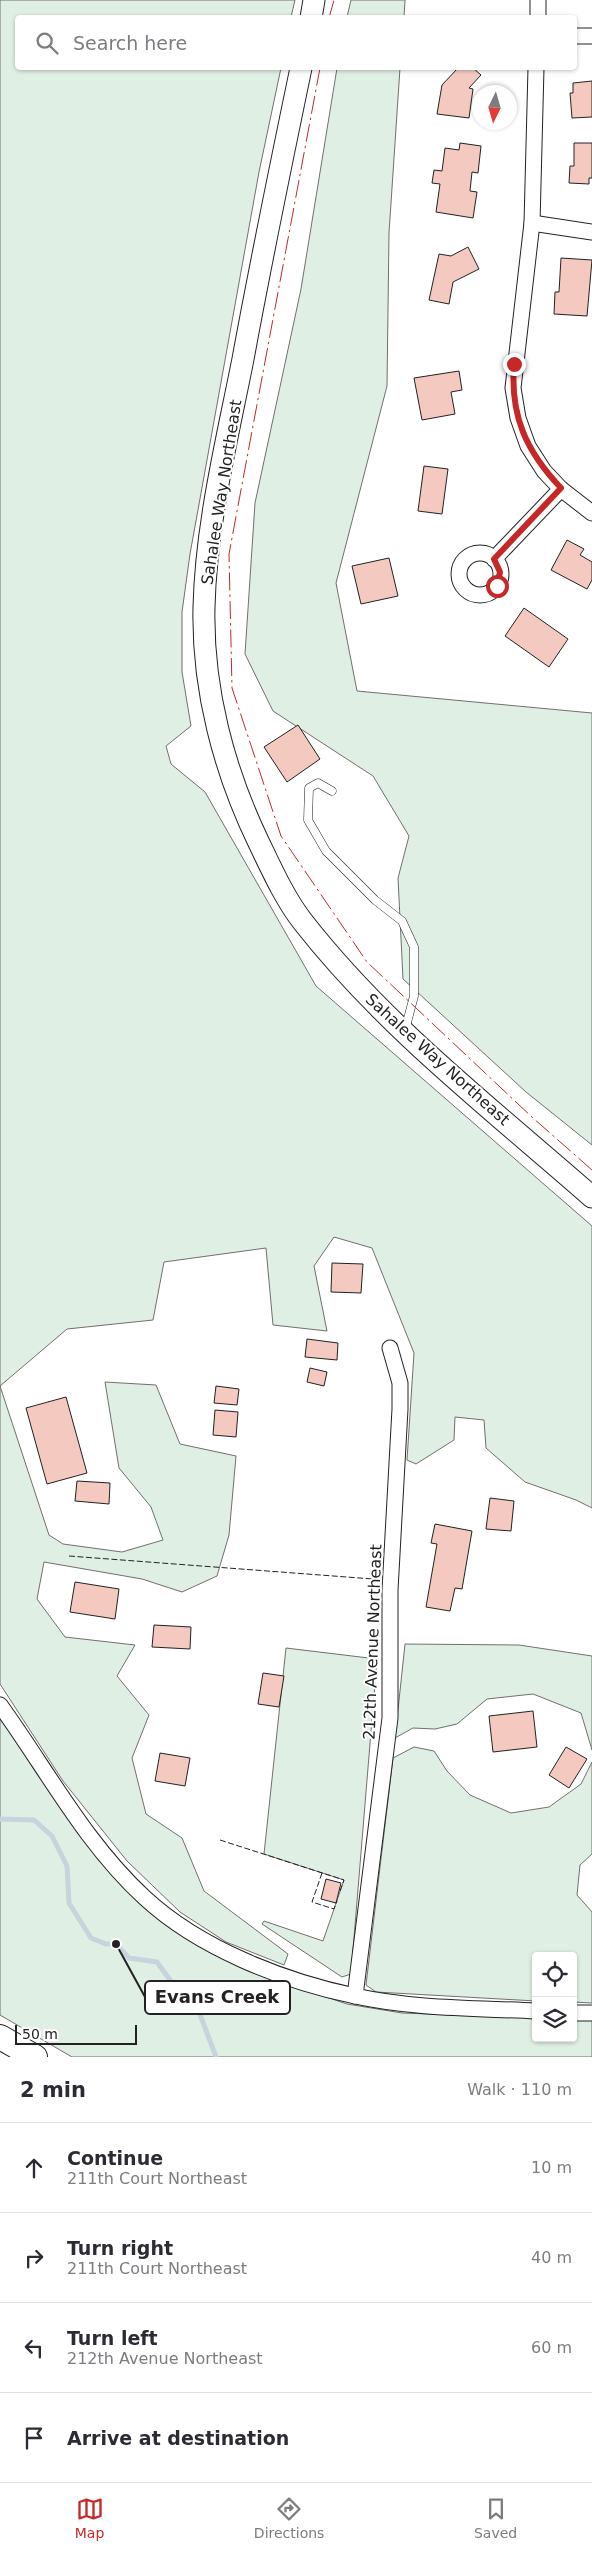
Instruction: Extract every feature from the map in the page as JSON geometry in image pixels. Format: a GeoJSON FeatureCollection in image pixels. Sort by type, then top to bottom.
{"type":"FeatureCollection","features":[{"type":"Feature","properties":{"kind":"main road"},"geometry":{"type":"LineString","coordinates":[[312,15],[314,0]]}},
{"type":"Feature","properties":{"kind":"main road","name":"Sahalee Way Northeast"},"geometry":{"type":"LineString","coordinates":[[300,70],[224,456],[209,548],[204,606],[206,655],[212,701],[224,753],[242,809],[275,876],[301,920],[383,1013],[592,1198]]}},
{"type":"Feature","properties":{"kind":"main road"},"geometry":{"type":"LineString","coordinates":[[0,2037],[35,2057]]}},
{"type":"Feature","properties":{"kind":"street"},"geometry":{"type":"LineString","coordinates":[[538,0],[538,15]]}},
{"type":"Feature","properties":{"kind":"street"},"geometry":{"type":"LineString","coordinates":[[577,36],[592,36]]}},
{"type":"Feature","properties":{"kind":"street"},"geometry":{"type":"LineString","coordinates":[[536,70],[532,223],[513,388],[518,418],[528,446],[544,471],[561,488],[592,513]]}},
{"type":"Feature","properties":{"kind":"street"},"geometry":{"type":"LineString","coordinates":[[532,223],[592,232]]}},
{"type":"Feature","properties":{"kind":"street"},"geometry":{"type":"LineString","coordinates":[[494,559],[561,488]]}},
{"type":"Feature","properties":{"kind":"street","name":"212th Avenue Northeast"},"geometry":{"type":"LineString","coordinates":[[355,1996],[390,1718],[390,1590],[400,1384],[390,1348]]}},
{"type":"Feature","properties":{"kind":"street"},"geometry":{"type":"LineString","coordinates":[[0,1704],[60,1798],[113,1864],[145,1898],[188,1930],[228,1954],[355,1996],[407,2004],[532,2011]]}},
{"type":"Feature","properties":{"kind":"street"},"geometry":{"type":"LineString","coordinates":[[577,2013],[592,2014]]}},
{"type":"Feature","properties":{"kind":"lane"},"geometry":{"type":"LineString","coordinates":[[332,791],[318,783],[309,788],[308,820],[326,851],[375,900],[402,921],[414,947],[414,996],[405,1032]]}},
{"type":"Feature","properties":{"kind":"green space"},"geometry":{"type":"Polygon","coordinates":[[[0,0],[295,0],[291,15],[15,15],[15,70],[281,70],[259,172],[190,554],[182,612],[182,672],[191,726],[166,746],[171,764],[205,792],[316,986],[592,1226],[592,1508],[576,1500],[525,1482],[486,1448],[484,1420],[455,1417],[454,1440],[416,1464],[407,1460],[414,1353],[372,1248],[334,1237],[314,1266],[327,1331],[273,1325],[266,1248],[164,1262],[153,1320],[67,1329],[0,1386],[0,0]]]}},
{"type":"Feature","properties":{"kind":"green space"},"geometry":{"type":"Polygon","coordinates":[[[351,0],[405,0],[404,15],[347,15],[351,0]]]}},
{"type":"Feature","properties":{"kind":"green space"},"geometry":{"type":"Polygon","coordinates":[[[337,70],[400,70],[389,233],[387,386],[336,583],[357,691],[592,713],[592,1145],[526,1092],[403,979],[398,878],[409,836],[373,776],[273,711],[245,654],[255,503],[301,289],[337,70]]]}},
{"type":"Feature","properties":{"kind":"green space"},"geometry":{"type":"Polygon","coordinates":[[[105,1382],[156,1385],[180,1444],[236,1456],[229,1535],[217,1576],[182,1592],[142,1579],[44,1562],[37,1599],[65,1637],[135,1645],[117,1676],[149,1715],[132,1758],[146,1814],[182,1838],[204,1891],[288,1954],[284,1965],[226,1942],[180,1912],[127,1861],[63,1781],[0,1684],[0,1386],[49,1535],[63,1544],[122,1552],[163,1540],[151,1507],[119,1468],[105,1382]]]}},
{"type":"Feature","properties":{"kind":"green space"},"geometry":{"type":"Polygon","coordinates":[[[405,1644],[519,1645],[592,1656],[592,1750],[581,1713],[533,1694],[487,1699],[457,1724],[435,1729],[413,1728],[395,1738],[405,1644]]]}},
{"type":"Feature","properties":{"kind":"green space"},"geometry":{"type":"Polygon","coordinates":[[[286,1648],[377,1659],[351,1974],[342,1977],[262,1924],[264,1921],[323,1941],[344,1880],[264,1854],[286,1648]]]}},
{"type":"Feature","properties":{"kind":"green space"},"geometry":{"type":"Polygon","coordinates":[[[0,1718],[53,1794],[131,1892],[281,1982],[347,2004],[402,2013],[532,2018],[532,2042],[577,2042],[577,2019],[592,2020],[592,2057],[72,2057],[0,2015],[0,1718]]]}},
{"type":"Feature","properties":{"kind":"green space"},"geometry":{"type":"Polygon","coordinates":[[[414,1747],[434,1751],[447,1771],[470,1795],[511,1813],[549,1807],[581,1784],[592,1762],[592,1854],[580,1865],[577,1895],[592,1912],[592,2003],[577,2002],[577,1952],[532,1952],[532,2001],[376,1992],[366,1985],[393,1758],[414,1747]]]}},
{"type":"Feature","properties":{"kind":"building"},"geometry":{"type":"Polygon","coordinates":[[[456,70],[475,70],[481,75],[469,88],[472,89],[472,96],[469,118],[437,114],[442,85],[456,70]]]}},
{"type":"Feature","properties":{"kind":"building"},"geometry":{"type":"Polygon","coordinates":[[[592,81],[592,117],[572,118],[570,93],[573,93],[573,83],[592,81]]]}},
{"type":"Feature","properties":{"kind":"building"},"geometry":{"type":"Polygon","coordinates":[[[460,143],[481,146],[478,173],[472,172],[470,191],[477,192],[473,218],[436,212],[440,184],[432,183],[434,170],[442,171],[445,148],[459,150],[460,143]]]}},
{"type":"Feature","properties":{"kind":"building"},"geometry":{"type":"Polygon","coordinates":[[[574,143],[592,143],[592,178],[589,178],[589,184],[569,183],[570,166],[574,166],[574,143]]]}},
{"type":"Feature","properties":{"kind":"building"},"geometry":{"type":"Polygon","coordinates":[[[468,247],[479,269],[453,282],[449,304],[429,300],[439,254],[451,256],[468,247]]]}},
{"type":"Feature","properties":{"kind":"building"},"geometry":{"type":"Polygon","coordinates":[[[561,258],[592,260],[587,316],[554,314],[555,292],[559,292],[561,258]]]}},
{"type":"Feature","properties":{"kind":"building"},"geometry":{"type":"Polygon","coordinates":[[[459,371],[462,390],[451,392],[455,414],[422,420],[414,378],[459,371]]]}},
{"type":"Feature","properties":{"kind":"building"},"geometry":{"type":"Polygon","coordinates":[[[424,466],[448,469],[442,514],[418,511],[424,466]]]}},
{"type":"Feature","properties":{"kind":"building"},"geometry":{"type":"Polygon","coordinates":[[[567,540],[584,549],[580,555],[592,562],[592,580],[587,589],[551,570],[567,540]]]}},
{"type":"Feature","properties":{"kind":"building"},"geometry":{"type":"Polygon","coordinates":[[[389,558],[398,596],[361,604],[352,566],[389,558]]]}},
{"type":"Feature","properties":{"kind":"building"},"geometry":{"type":"Polygon","coordinates":[[[524,608],[568,639],[549,667],[505,636],[524,608]]]}},
{"type":"Feature","properties":{"kind":"building"},"geometry":{"type":"Polygon","coordinates":[[[298,725],[320,759],[287,782],[264,747],[298,725]]]}},
{"type":"Feature","properties":{"kind":"building"},"geometry":{"type":"Polygon","coordinates":[[[332,1263],[363,1264],[361,1293],[331,1292],[332,1263]]]}},
{"type":"Feature","properties":{"kind":"building"},"geometry":{"type":"Polygon","coordinates":[[[307,1339],[338,1343],[337,1360],[305,1357],[307,1339]]]}},
{"type":"Feature","properties":{"kind":"building"},"geometry":{"type":"Polygon","coordinates":[[[310,1368],[327,1372],[324,1386],[307,1382],[310,1368]]]}},
{"type":"Feature","properties":{"kind":"building"},"geometry":{"type":"Polygon","coordinates":[[[216,1386],[239,1389],[237,1405],[214,1403],[216,1386]]]}},
{"type":"Feature","properties":{"kind":"building"},"geometry":{"type":"Polygon","coordinates":[[[66,1397],[87,1473],[47,1484],[26,1408],[66,1397]]]}},
{"type":"Feature","properties":{"kind":"building"},"geometry":{"type":"Polygon","coordinates":[[[215,1410],[238,1412],[236,1437],[213,1435],[215,1410]]]}},
{"type":"Feature","properties":{"kind":"building"},"geometry":{"type":"Polygon","coordinates":[[[77,1481],[110,1483],[109,1504],[75,1501],[77,1481]]]}},
{"type":"Feature","properties":{"kind":"building"},"geometry":{"type":"Polygon","coordinates":[[[490,1498],[514,1501],[511,1531],[486,1529],[490,1498]]]}},
{"type":"Feature","properties":{"kind":"building"},"geometry":{"type":"Polygon","coordinates":[[[435,1524],[472,1531],[462,1589],[455,1588],[450,1611],[426,1607],[437,1544],[431,1543],[435,1524]]]}},
{"type":"Feature","properties":{"kind":"building"},"geometry":{"type":"Polygon","coordinates":[[[75,1582],[119,1589],[115,1619],[70,1612],[75,1582]]]}},
{"type":"Feature","properties":{"kind":"building"},"geometry":{"type":"Polygon","coordinates":[[[154,1625],[191,1627],[190,1649],[152,1647],[154,1625]]]}},
{"type":"Feature","properties":{"kind":"building"},"geometry":{"type":"Polygon","coordinates":[[[263,1673],[284,1676],[279,1707],[258,1704],[263,1673]]]}},
{"type":"Feature","properties":{"kind":"building"},"geometry":{"type":"Polygon","coordinates":[[[533,1711],[537,1747],[493,1752],[489,1716],[533,1711]]]}},
{"type":"Feature","properties":{"kind":"building"},"geometry":{"type":"Polygon","coordinates":[[[566,1747],[587,1759],[569,1788],[549,1775],[566,1747]]]}},
{"type":"Feature","properties":{"kind":"building"},"geometry":{"type":"Polygon","coordinates":[[[160,1753],[190,1758],[185,1786],[155,1781],[160,1753]]]}},
{"type":"Feature","properties":{"kind":"building"},"geometry":{"type":"Polygon","coordinates":[[[326,1879],[341,1883],[336,1903],[321,1899],[326,1879]]]}},
{"type":"Feature","properties":{"kind":"waterway"},"geometry":{"type":"LineString","coordinates":[[0,1819],[34,1820],[52,1836],[67,1866],[69,1903],[91,1938],[106,1944],[116,1944],[129,1958],[157,1962],[175,1987],[198,2009],[216,2057]]}},
{"type":"Feature","properties":{"kind":"fence"},"geometry":{"type":"LineString","coordinates":[[69,1556],[373,1579]]}},
{"type":"Feature","properties":{"kind":"fence"},"geometry":{"type":"LineString","coordinates":[[220,1840],[344,1880],[340,1891]]}},
{"type":"Feature","properties":{"kind":"fence"},"geometry":{"type":"LineString","coordinates":[[322,1873],[312,1902],[334,1909],[337,1901]]}},
{"type":"Feature","properties":{"kind":"power"},"geometry":{"type":"LineString","coordinates":[[330,15],[334,0]]}},
{"type":"Feature","properties":{"kind":"power"},"geometry":{"type":"LineString","coordinates":[[320,70],[229,554],[232,688],[281,836],[367,962],[533,1118],[592,1170]]}},
{"type":"Feature","properties":{"kind":"place","name":"Evans Creek"},"geometry":{"type":"Point","coordinates":[116,1944]}},
{"type":"Feature","properties":{"kind":"route"},"geometry":{"type":"LineString","coordinates":[[497,586],[500,572],[494,559],[561,488],[544,471],[528,446],[518,418],[513,388],[514,364]]}}]}
